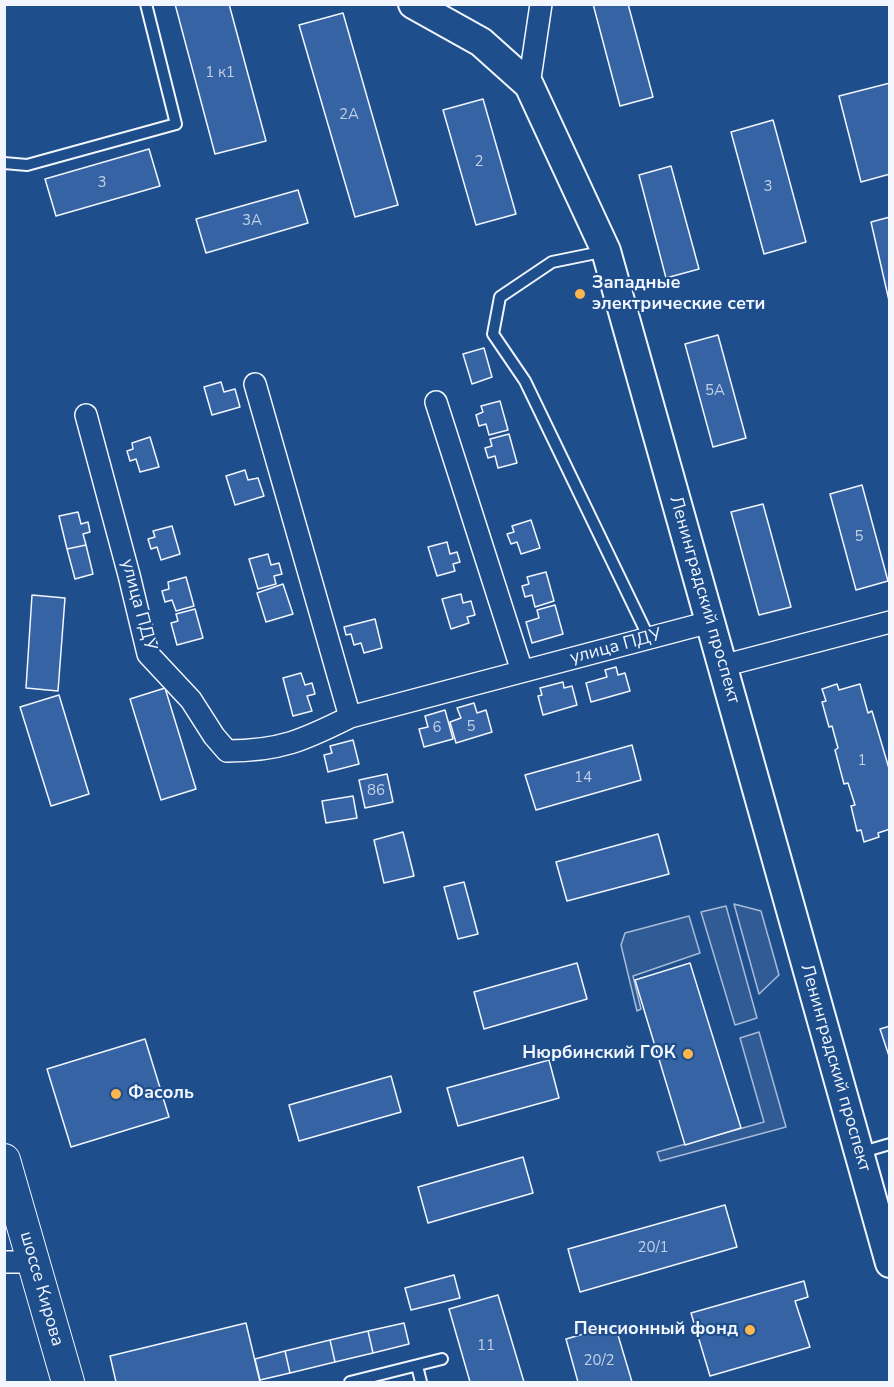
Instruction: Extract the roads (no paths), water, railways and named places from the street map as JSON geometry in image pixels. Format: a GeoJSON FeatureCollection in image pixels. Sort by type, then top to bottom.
{"type":"FeatureCollection","features":[{"type":"Feature","properties":{"kind":"main road","name":"Ленинградский проспект"},"geometry":{"type":"LineString","coordinates":[[413,4],[481,42],[529,85],[606,251],[890,1263]]}},
{"type":"Feature","properties":{"kind":"main road","name":"шоссе Кирова"},"geometry":{"type":"LineString","coordinates":[[4,1160],[19,1262],[68,1383]]}},
{"type":"Feature","properties":{"kind":"street"},"geometry":{"type":"LineString","coordinates":[[529,85],[542,4]]}},
{"type":"Feature","properties":{"kind":"street"},"geometry":{"type":"LineString","coordinates":[[255,384],[350,717]]}},
{"type":"Feature","properties":{"kind":"street"},"geometry":{"type":"LineString","coordinates":[[436,402],[522,671]]}},
{"type":"Feature","properties":{"kind":"street","name":"улица ПДУ"},"geometry":{"type":"LineString","coordinates":[[86,415],[148,654],[191,700],[214,736],[228,751],[261,751],[300,742],[350,717],[710,622]]}},
{"type":"Feature","properties":{"kind":"street"},"geometry":{"type":"LineString","coordinates":[[722,666],[890,622]]}},
{"type":"Feature","properties":{"kind":"lane"},"geometry":{"type":"LineString","coordinates":[[4,163],[27,165],[176,124],[146,4]]}},
{"type":"Feature","properties":{"kind":"lane"},"geometry":{"type":"LineString","coordinates":[[606,251],[552,262],[500,297],[493,334],[525,381],[649,638]]}},
{"type":"Feature","properties":{"kind":"lane"},"geometry":{"type":"LineString","coordinates":[[859,1154],[890,1144]]}},
{"type":"Feature","properties":{"kind":"lane"},"geometry":{"type":"LineString","coordinates":[[350,1383],[442,1359]]}},
{"type":"Feature","properties":{"kind":"lane"},"geometry":{"type":"LineString","coordinates":[[417,1365],[420,1383]]}},
{"type":"Feature","properties":{"kind":"place","name":"Западные электрические сети"},"geometry":{"type":"Point","coordinates":[580,294]}},
{"type":"Feature","properties":{"kind":"place","name":"Нюрбинский ГОК"},"geometry":{"type":"Point","coordinates":[688,1054]}},
{"type":"Feature","properties":{"kind":"place","name":"Фасоль"},"geometry":{"type":"Point","coordinates":[116,1094]}},
{"type":"Feature","properties":{"kind":"place","name":"Пенсионный фонд"},"geometry":{"type":"Point","coordinates":[750,1330]}}]}
